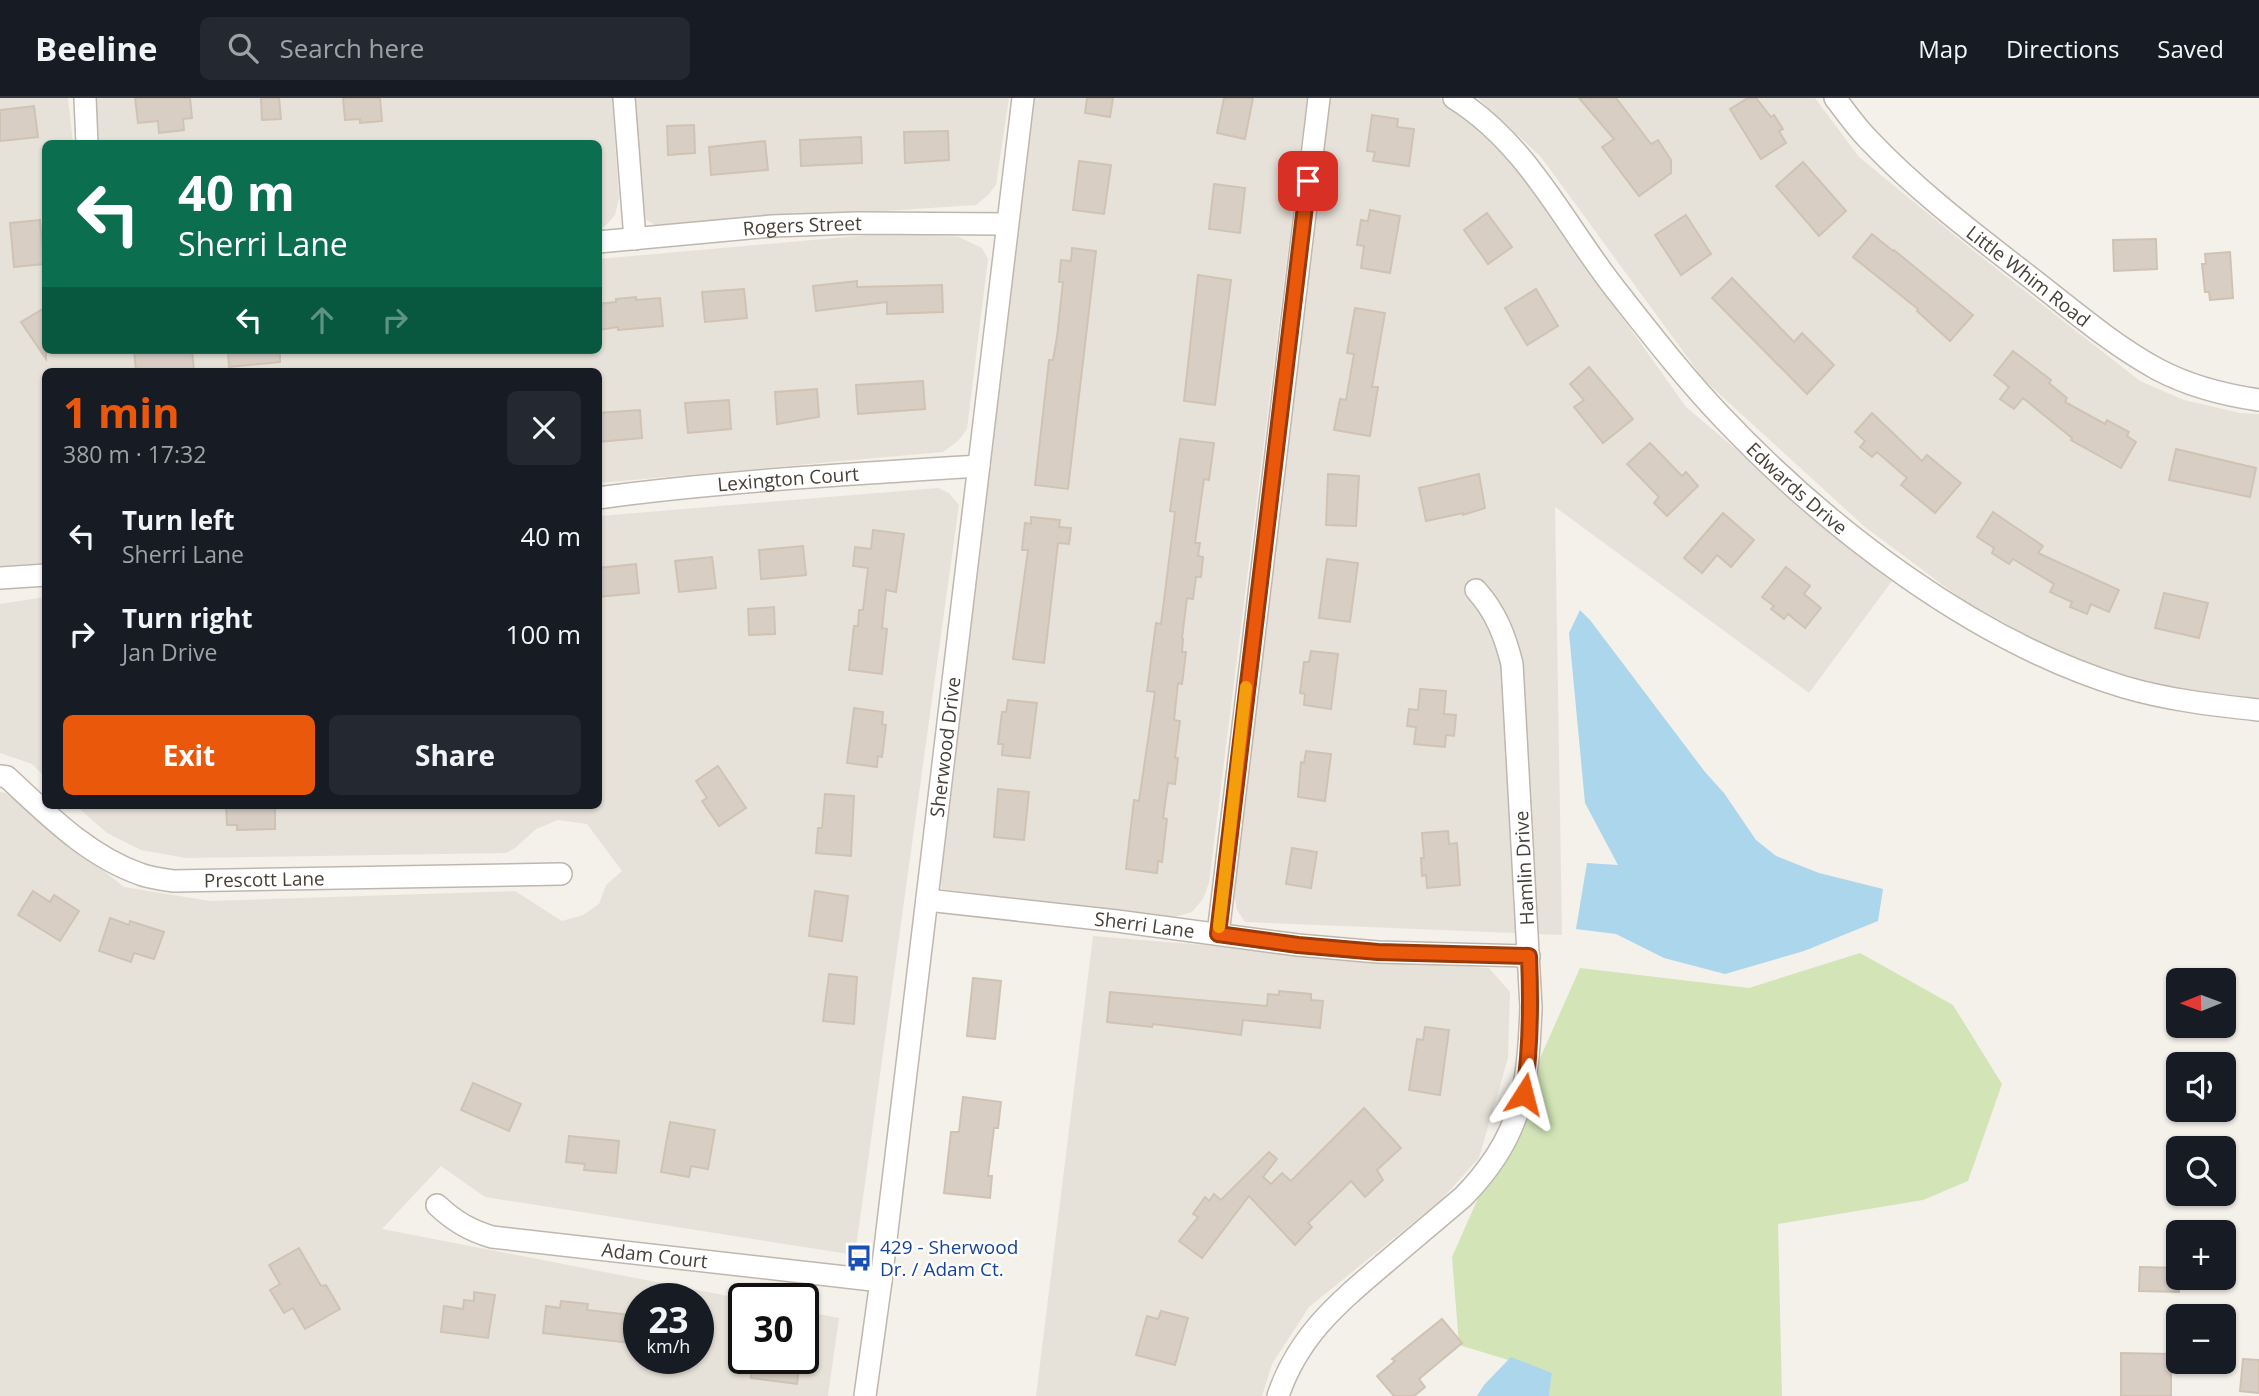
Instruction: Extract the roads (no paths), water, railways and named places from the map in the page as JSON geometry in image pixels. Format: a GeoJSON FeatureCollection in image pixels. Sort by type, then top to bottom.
{"type":"FeatureCollection","features":[{"type":"Feature","properties":{"kind":"street"},"geometry":{"type":"LineString","coordinates":[[85,98],[87,140]]}},
{"type":"Feature","properties":{"kind":"street"},"geometry":{"type":"LineString","coordinates":[[624,98],[635,239]]}},
{"type":"Feature","properties":{"kind":"street","name":"Sherwood Drive"},"geometry":{"type":"LineString","coordinates":[[865,1396],[1023,98]]}},
{"type":"Feature","properties":{"kind":"street"},"geometry":{"type":"LineString","coordinates":[[1218,934],[1253,626],[1319,98]]}},
{"type":"Feature","properties":{"kind":"street","name":"Edwards Drive"},"geometry":{"type":"LineString","coordinates":[[1454,98],[1501,134],[1521,156],[1606,278],[1667,355],[1719,414],[1758,454],[1820,509],[1886,560],[2012,642],[2075,671],[2176,700],[2259,710]]}},
{"type":"Feature","properties":{"kind":"street","name":"Little Whim Road"},"geometry":{"type":"LineString","coordinates":[[1835,98],[1866,137],[1895,167],[1979,238],[2107,337],[2157,369],[2192,384],[2229,395],[2259,400]]}},
{"type":"Feature","properties":{"kind":"street","name":"Rogers Street"},"geometry":{"type":"LineString","coordinates":[[602,242],[772,226],[857,223],[1007,224]]}},
{"type":"Feature","properties":{"kind":"street","name":"Lexington Court"},"geometry":{"type":"LineString","coordinates":[[602,498],[834,475],[979,466]]}},
{"type":"Feature","properties":{"kind":"street"},"geometry":{"type":"LineString","coordinates":[[0,578],[42,575]]}},
{"type":"Feature","properties":{"kind":"street","name":"Hamlin Drive"},"geometry":{"type":"LineString","coordinates":[[1278,1396],[1298,1350],[1318,1323],[1481,1179],[1500,1153],[1524,1094],[1530,1058],[1531,1007],[1511,664],[1506,639],[1495,615],[1476,590]]}},
{"type":"Feature","properties":{"kind":"street","name":"Prescott Lane"},"geometry":{"type":"LineString","coordinates":[[0,776],[7,778],[99,856],[141,875],[173,881],[561,874]]}},
{"type":"Feature","properties":{"kind":"street","name":"Sherri Lane"},"geometry":{"type":"LineString","coordinates":[[927,900],[1298,945],[1378,952],[1529,956]]}},
{"type":"Feature","properties":{"kind":"street","name":"Adam Court"},"geometry":{"type":"LineString","coordinates":[[437,1205],[456,1222],[492,1237],[881,1281]]}},
{"type":"Feature","properties":{"kind":"water"},"geometry":{"type":"Polygon","coordinates":[[[1580,610],[1724,793],[1756,840],[1776,856],[1819,873],[1883,889],[1878,921],[1804,951],[1725,974],[1664,958],[1616,934],[1576,929],[1587,863],[1618,865],[1585,803],[1569,633],[1580,610]]]}},
{"type":"Feature","properties":{"kind":"water"},"geometry":{"type":"Polygon","coordinates":[[[1511,1357],[1552,1373],[1549,1396],[1477,1396],[1511,1357]]]}},
{"type":"Feature","properties":{"kind":"place","name":"429 - Sherwood Dr. / Adam Ct."},"geometry":{"type":"Point","coordinates":[859,1258]}}]}
